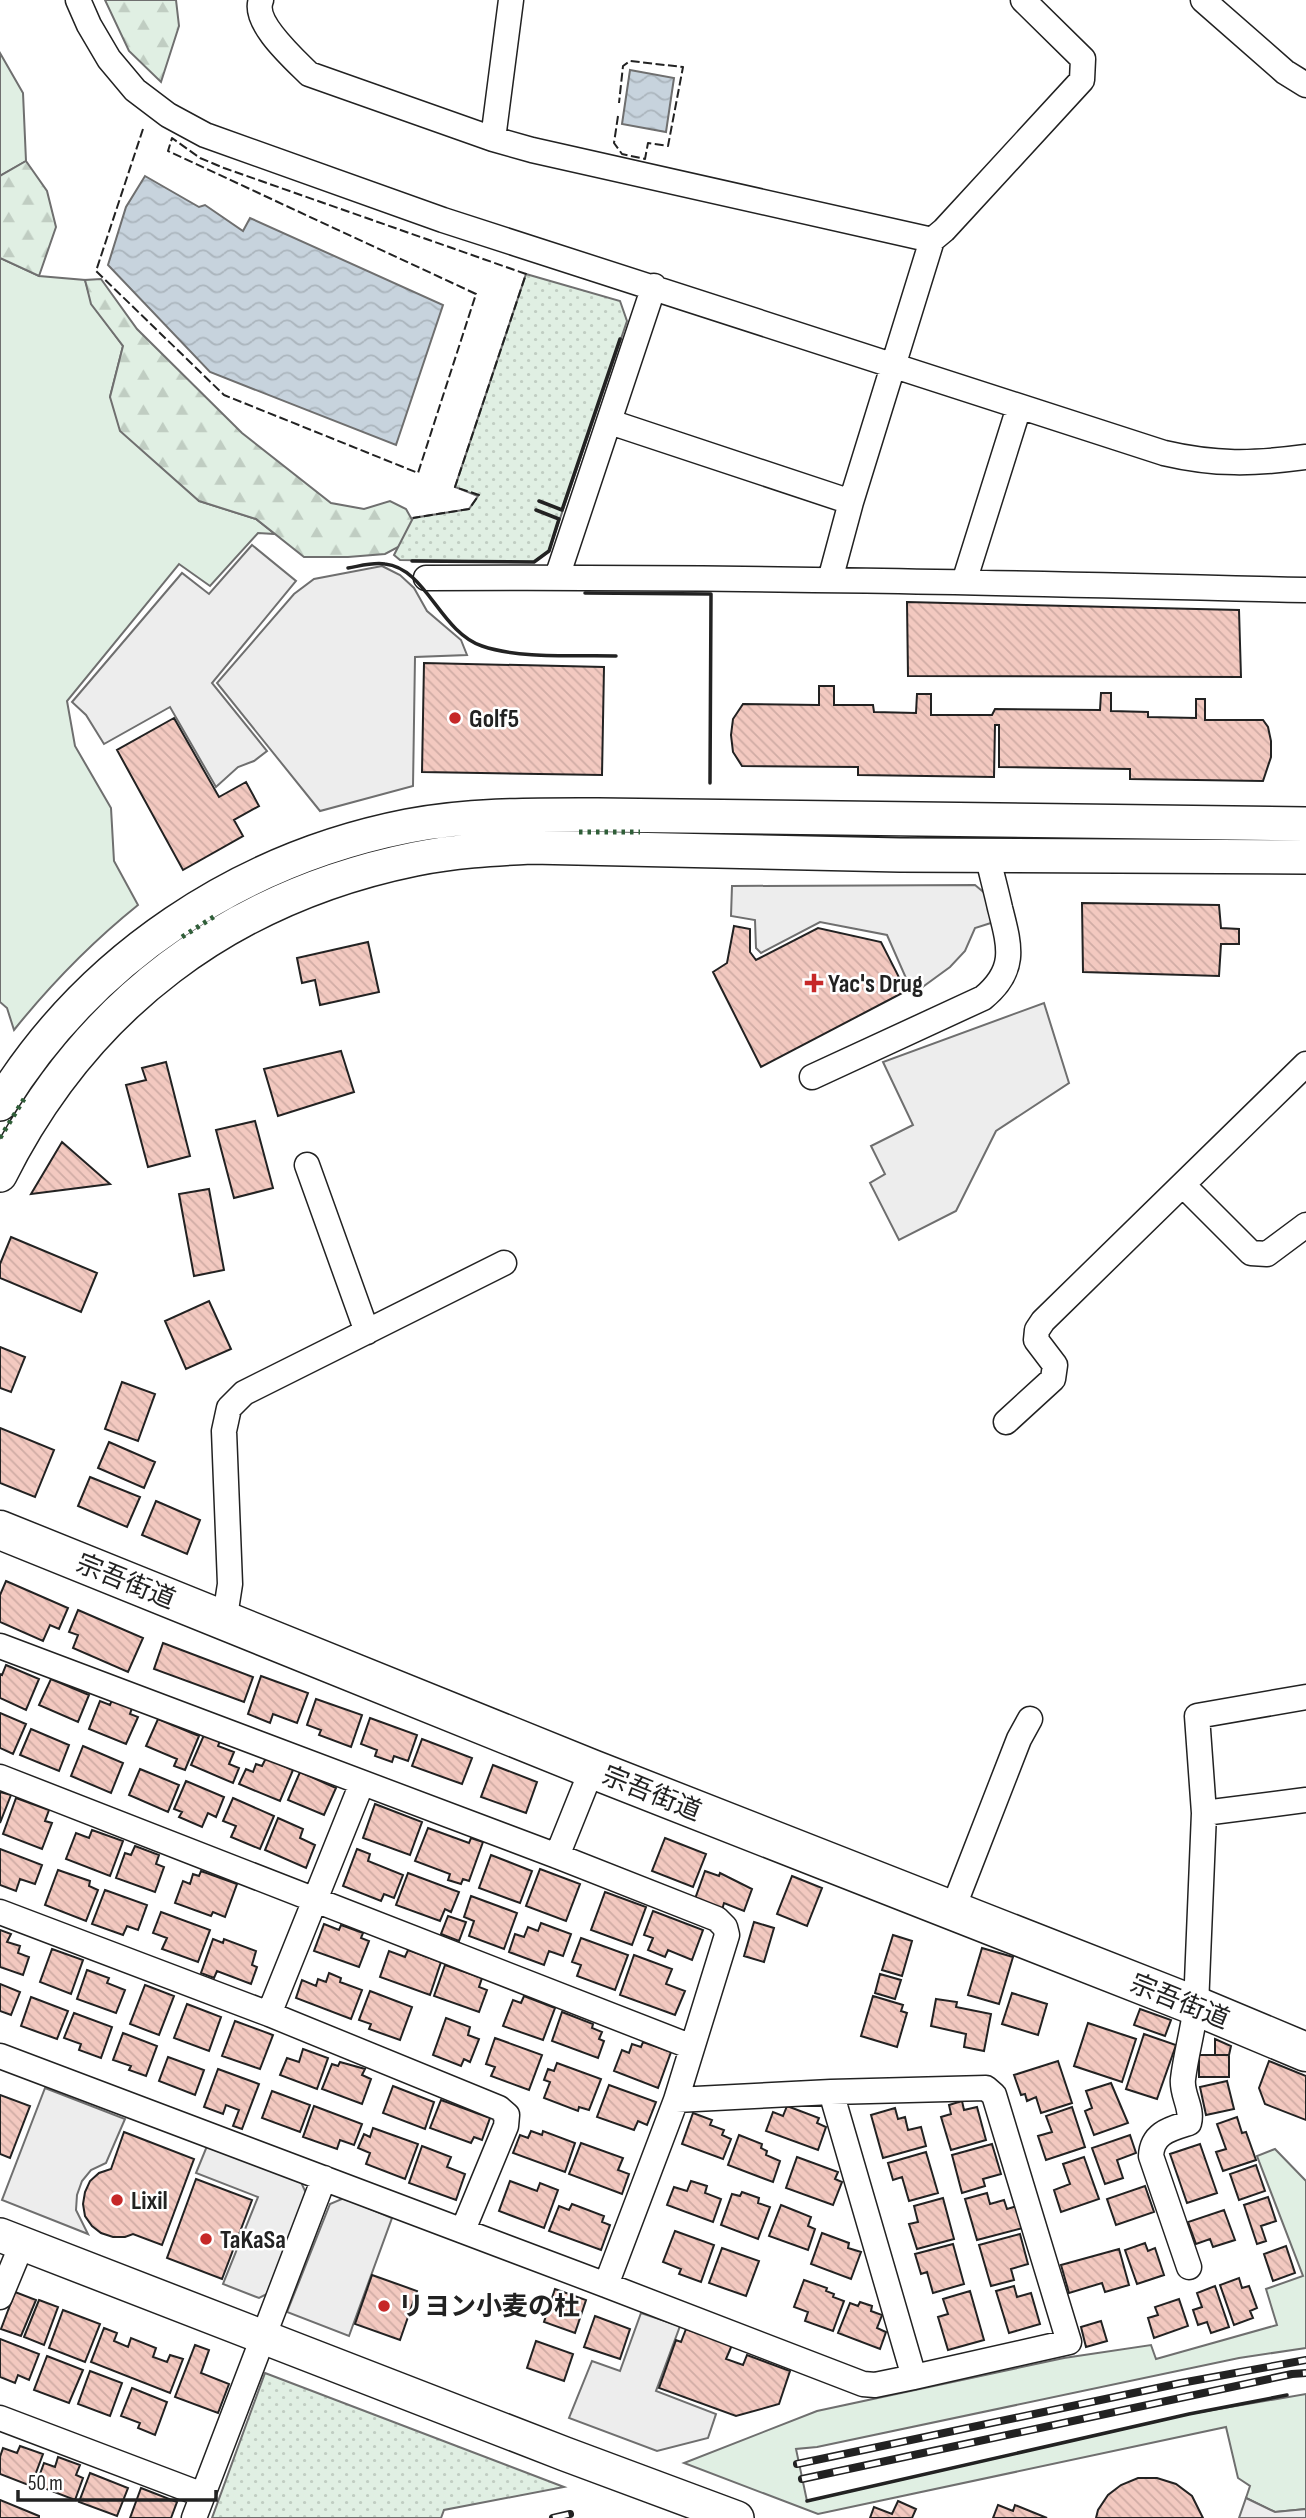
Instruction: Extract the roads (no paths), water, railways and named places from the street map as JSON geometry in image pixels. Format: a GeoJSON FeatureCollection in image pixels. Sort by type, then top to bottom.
{"type":"FeatureCollection","features":[{"type":"Feature","properties":{"kind":"highway","name":"宗吾街道"},"geometry":{"type":"LineString","coordinates":[[0,1530],[1306,2052]]}},
{"type":"Feature","properties":{"kind":"street"},"geometry":{"type":"LineString","coordinates":[[78,0],[109,59],[135,90],[168,115],[205,135],[443,220],[654,286],[1019,407],[1190,459],[1241,464],[1306,457]]}},
{"type":"Feature","properties":{"kind":"street"},"geometry":{"type":"LineString","coordinates":[[261,0],[261,19],[309,74],[493,139],[532,150],[932,240]]}},
{"type":"Feature","properties":{"kind":"street"},"geometry":{"type":"LineString","coordinates":[[493,139],[511,0]]}},
{"type":"Feature","properties":{"kind":"street"},"geometry":{"type":"LineString","coordinates":[[830,580],[851,502],[932,240],[968,205],[1082,80],[1083,59],[1023,0]]}},
{"type":"Feature","properties":{"kind":"street"},"geometry":{"type":"LineString","coordinates":[[1203,0],[1285,72],[1306,85]]}},
{"type":"Feature","properties":{"kind":"street"},"geometry":{"type":"LineString","coordinates":[[557,577],[654,286]]}},
{"type":"Feature","properties":{"kind":"street"},"geometry":{"type":"LineString","coordinates":[[964,582],[1019,407]]}},
{"type":"Feature","properties":{"kind":"street"},"geometry":{"type":"LineString","coordinates":[[610,422],[851,502]]}},
{"type":"Feature","properties":{"kind":"street"},"geometry":{"type":"LineString","coordinates":[[426,578],[830,580],[1306,590]]}},
{"type":"Feature","properties":{"kind":"street"},"geometry":{"type":"LineString","coordinates":[[0,1104],[25,1065],[55,1029],[139,949],[184,915],[224,891],[270,869],[358,837],[410,825],[499,815],[1306,824]]}},
{"type":"Feature","properties":{"kind":"street"},"geometry":{"type":"LineString","coordinates":[[0,1175],[46,1094],[100,1027],[130,999],[209,939],[316,888],[369,870],[477,850],[531,847],[872,854],[1306,857]]}},
{"type":"Feature","properties":{"kind":"street"},"geometry":{"type":"LineString","coordinates":[[813,1077],[983,998],[1000,981],[1006,971],[1010,948],[987,854]]}},
{"type":"Feature","properties":{"kind":"street"},"geometry":{"type":"LineString","coordinates":[[1006,1422],[1053,1379],[1055,1365],[1039,1346],[1036,1339],[1037,1330],[1306,1064]]}},
{"type":"Feature","properties":{"kind":"street"},"geometry":{"type":"LineString","coordinates":[[307,1165],[367,1332]]}},
{"type":"Feature","properties":{"kind":"street"},"geometry":{"type":"LineString","coordinates":[[1183,1185],[1251,1253],[1267,1254],[1306,1225]]}},
{"type":"Feature","properties":{"kind":"street"},"geometry":{"type":"LineString","coordinates":[[221,1620],[226,1610],[230,1584],[223,1431],[229,1408],[244,1393],[504,1263]]}},
{"type":"Feature","properties":{"kind":"street"},"geometry":{"type":"LineString","coordinates":[[0,1646],[718,1919],[725,1927],[727,1935],[676,2100],[606,2285]]}},
{"type":"Feature","properties":{"kind":"street"},"geometry":{"type":"LineString","coordinates":[[1189,2267],[1151,2156],[1151,2146],[1156,2138],[1167,2130],[1189,2123],[1191,2115],[1184,2095],[1183,2079],[1196,2006],[1204,1812],[1197,1716],[1306,1697]]}},
{"type":"Feature","properties":{"kind":"street"},"geometry":{"type":"LineString","coordinates":[[952,1911],[1019,1739],[1030,1719]]}},
{"type":"Feature","properties":{"kind":"street"},"geometry":{"type":"LineString","coordinates":[[557,1856],[593,1769]]}},
{"type":"Feature","properties":{"kind":"street"},"geometry":{"type":"LineString","coordinates":[[0,1777],[692,2047]]}},
{"type":"Feature","properties":{"kind":"street"},"geometry":{"type":"LineString","coordinates":[[269,2014],[362,1783]]}},
{"type":"Feature","properties":{"kind":"street"},"geometry":{"type":"LineString","coordinates":[[1204,1812],[1306,1800]]}},
{"type":"Feature","properties":{"kind":"street"},"geometry":{"type":"LineString","coordinates":[[0,1912],[269,2014],[499,2108],[507,2115],[506,2126],[463,2230]]}},
{"type":"Feature","properties":{"kind":"street"},"geometry":{"type":"LineString","coordinates":[[0,2056],[863,2384],[875,2385],[1069,2342],[994,2095],[986,2088],[676,2100]]}},
{"type":"Feature","properties":{"kind":"street"},"geometry":{"type":"LineString","coordinates":[[831,2092],[914,2377]]}},
{"type":"Feature","properties":{"kind":"street"},"geometry":{"type":"LineString","coordinates":[[0,2418],[198,2507],[324,2178]]}},
{"type":"Feature","properties":{"kind":"street"},"geometry":{"type":"LineString","coordinates":[[0,2297],[11,2239],[737,2518]]}},
{"type":"Feature","properties":{"kind":"water"},"geometry":{"type":"Polygon","coordinates":[[[630,70],[674,78],[666,132],[622,124],[630,70]]]}},
{"type":"Feature","properties":{"kind":"water"},"geometry":{"type":"Polygon","coordinates":[[[145,176],[199,207],[205,205],[243,231],[250,218],[443,305],[396,445],[210,372],[108,265],[126,207],[145,176]]]}},
{"type":"Feature","properties":{"kind":"railway"},"geometry":{"type":"LineString","coordinates":[[797,2464],[1181,2383],[1306,2360]]}},
{"type":"Feature","properties":{"kind":"railway"},"geometry":{"type":"LineString","coordinates":[[802,2479],[1306,2373]]}},
{"type":"Feature","properties":{"kind":"railway"},"geometry":{"type":"LineString","coordinates":[[553,2518],[570,2514]]}},
{"type":"Feature","properties":{"kind":"place","name":"Golf5"},"geometry":{"type":"Point","coordinates":[455,718]}},
{"type":"Feature","properties":{"kind":"place","name":"Yac's Drug"},"geometry":{"type":"Point","coordinates":[814,983]}},
{"type":"Feature","properties":{"kind":"place","name":"Lixil"},"geometry":{"type":"Point","coordinates":[117,2200]}},
{"type":"Feature","properties":{"kind":"place","name":"TaKaSa"},"geometry":{"type":"Point","coordinates":[206,2239]}},
{"type":"Feature","properties":{"kind":"place","name":"リヨン小麦の杜"},"geometry":{"type":"Point","coordinates":[384,2306]}}]}
